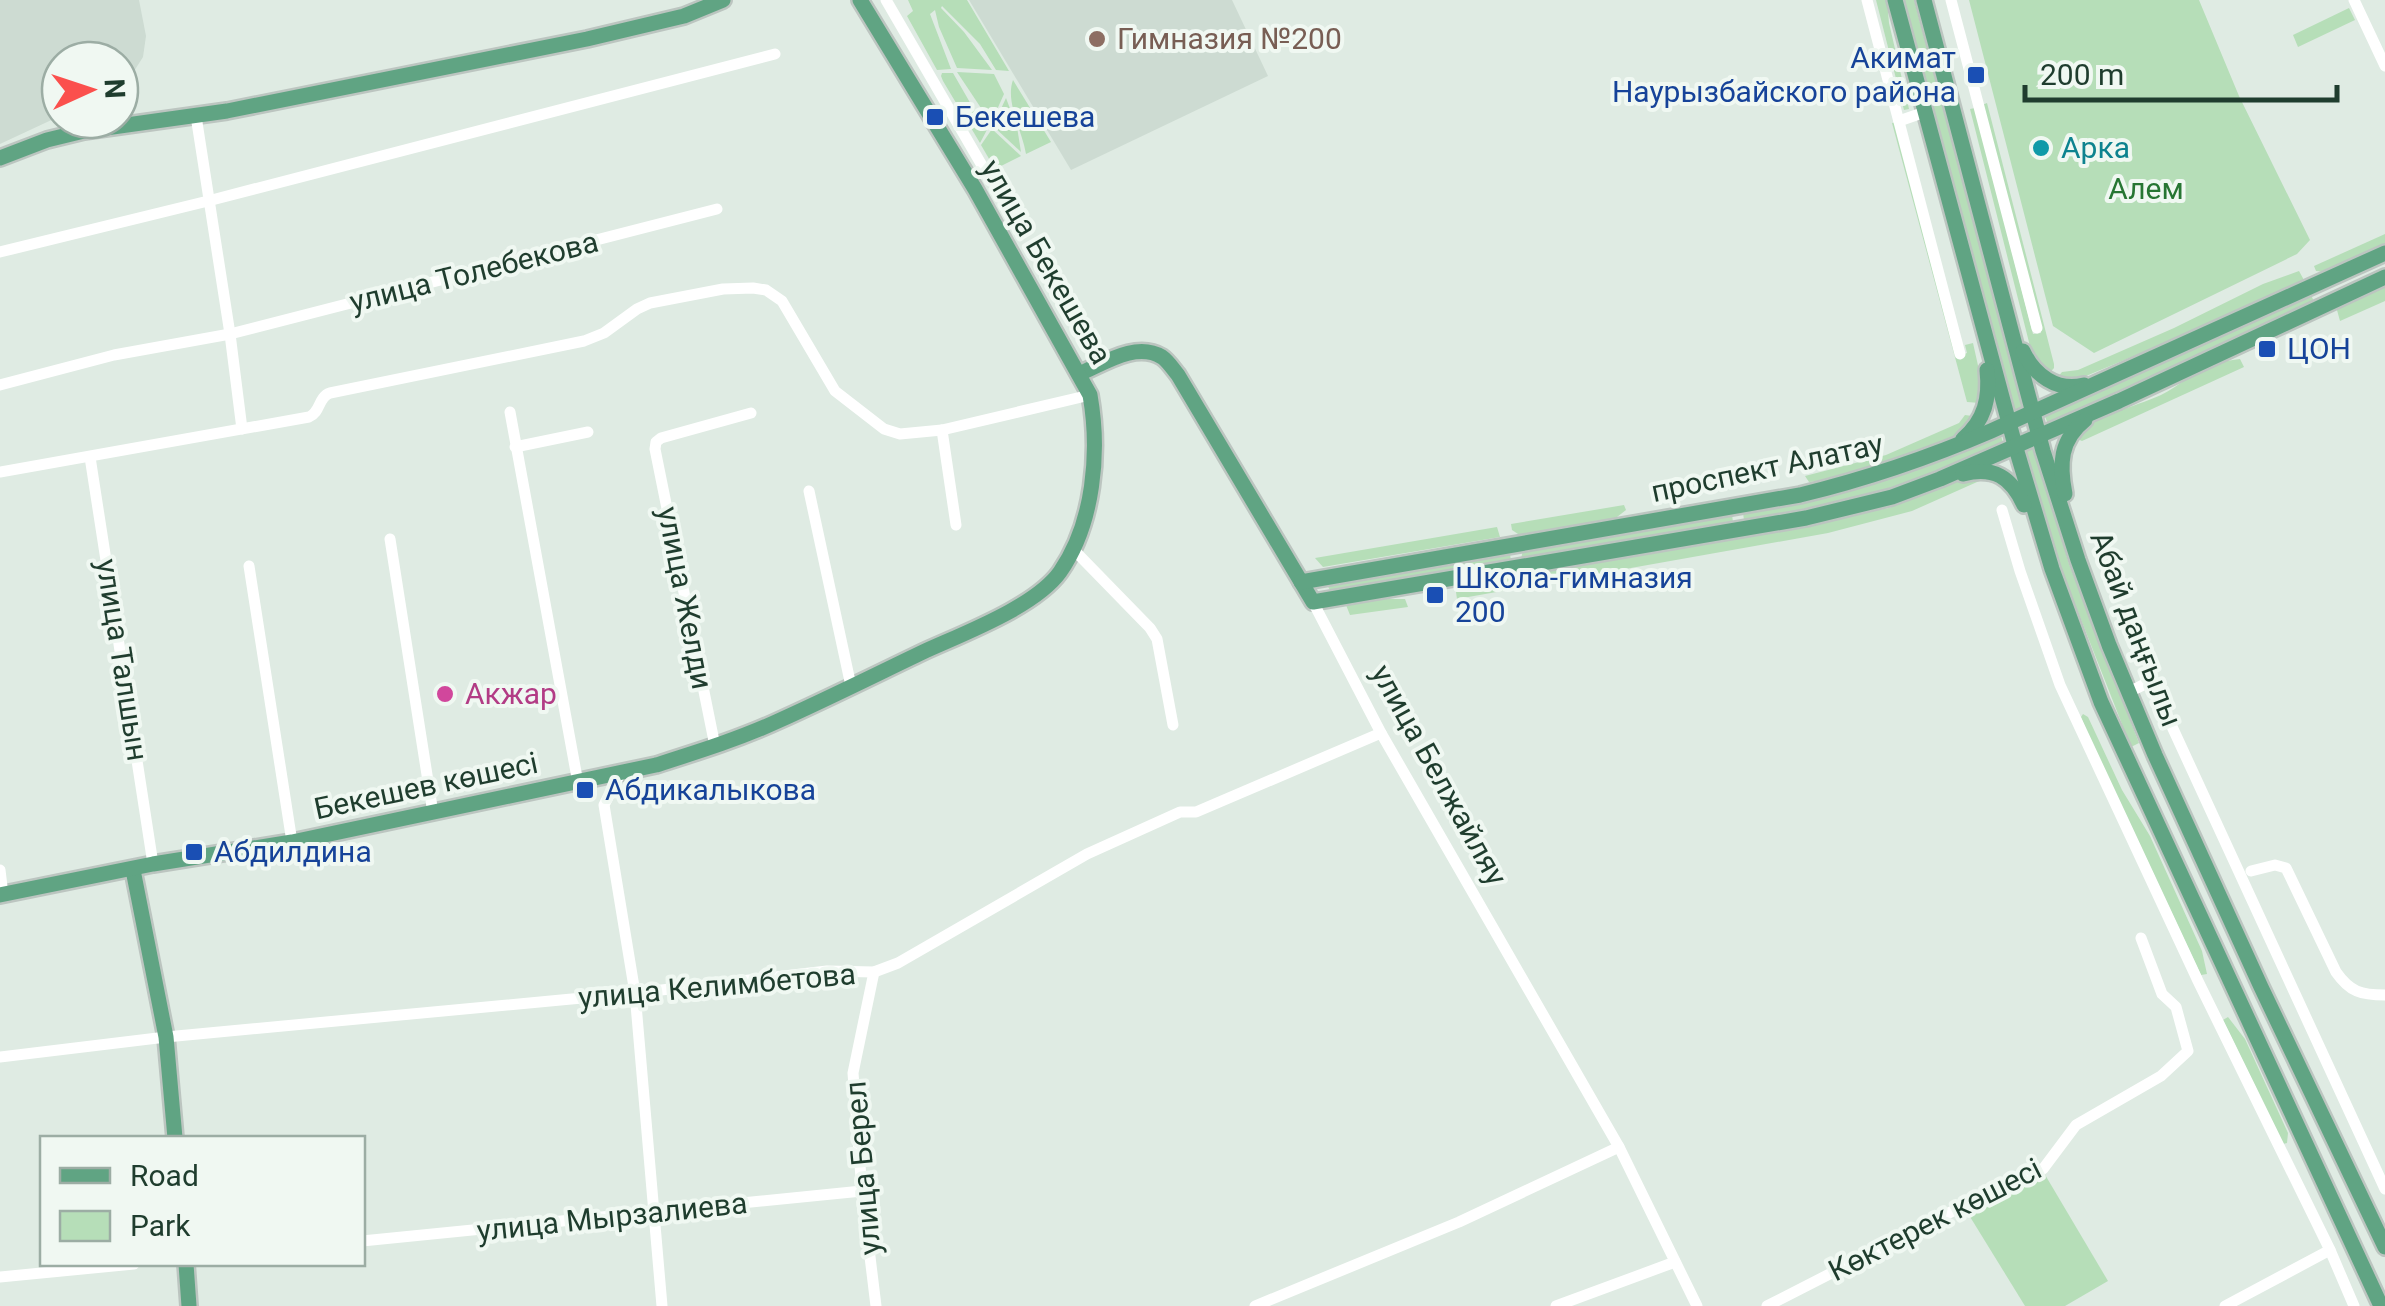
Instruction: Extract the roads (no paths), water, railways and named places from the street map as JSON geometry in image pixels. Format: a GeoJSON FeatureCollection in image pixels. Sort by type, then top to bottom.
{"type":"FeatureCollection","features":[{"type":"Feature","properties":{"kind":"main road"},"geometry":{"type":"LineString","coordinates":[[0,158],[84,131],[196,116],[587,39],[684,16],[723,0]]}},
{"type":"Feature","properties":{"kind":"main road","name":"улица Бекешева"},"geometry":{"type":"LineString","coordinates":[[851,686],[996,618],[1035,596],[1058,574],[1073,549],[1085,515],[1095,422],[1090,395],[1079,374],[975,189],[860,0]]}},
{"type":"Feature","properties":{"kind":"main road"},"geometry":{"type":"LineString","coordinates":[[1894,0],[2008,424],[2052,569],[2101,702],[2381,1306]]}},
{"type":"Feature","properties":{"kind":"main road","name":"Абай даңғылы"},"geometry":{"type":"LineString","coordinates":[[1924,0],[2039,434],[2078,560],[2156,755],[2385,1247]]}},
{"type":"Feature","properties":{"kind":"main road","name":"проспект Алатау"},"geometry":{"type":"LineString","coordinates":[[1301,582],[1800,495],[1855,482],[1930,457],[2008,424],[2385,253]]}},
{"type":"Feature","properties":{"kind":"main road","name":"проспект Алатау"},"geometry":{"type":"LineString","coordinates":[[1313,602],[1806,518],[1892,497],[2119,401],[2385,277]]}},
{"type":"Feature","properties":{"kind":"main road"},"geometry":{"type":"LineString","coordinates":[[2012,328],[2027,361],[2048,381],[2076,387],[2112,378]]}},
{"type":"Feature","properties":{"kind":"main road"},"geometry":{"type":"LineString","coordinates":[[1930,457],[1964,438],[1982,416],[1988,400],[1984,336]]}},
{"type":"Feature","properties":{"kind":"main road","name":"улица Белжайляу"},"geometry":{"type":"LineString","coordinates":[[1079,374],[1130,352],[1145,351],[1164,358],[1178,375],[1313,602]]}},
{"type":"Feature","properties":{"kind":"main road"},"geometry":{"type":"LineString","coordinates":[[2078,560],[2061,460],[2066,442],[2082,422],[2119,401]]}},
{"type":"Feature","properties":{"kind":"main road"},"geometry":{"type":"LineString","coordinates":[[1940,479],[1985,471],[2007,480],[2017,490],[2052,569]]}},
{"type":"Feature","properties":{"kind":"main road"},"geometry":{"type":"LineString","coordinates":[[1733,507],[1740,529]]}},
{"type":"Feature","properties":{"kind":"main road"},"geometry":{"type":"LineString","coordinates":[[1512,546],[1519,568]]}},
{"type":"Feature","properties":{"kind":"main road","name":"Бекешев көшесі"},"geometry":{"type":"LineString","coordinates":[[2,895],[153,864],[292,842],[656,766],[776,722],[851,686]]}},
{"type":"Feature","properties":{"kind":"main road"},"geometry":{"type":"LineString","coordinates":[[2131,767],[2156,755]]}},
{"type":"Feature","properties":{"kind":"main road"},"geometry":{"type":"LineString","coordinates":[[133,870],[166,1037],[175,1136]]}},
{"type":"Feature","properties":{"kind":"main road"},"geometry":{"type":"LineString","coordinates":[[186,1266],[190,1306]]}},
{"type":"Feature","properties":{"kind":"street"},"geometry":{"type":"LineString","coordinates":[[886,0],[991,181]]}},
{"type":"Feature","properties":{"kind":"street"},"geometry":{"type":"LineString","coordinates":[[1867,0],[1960,354]]}},
{"type":"Feature","properties":{"kind":"street"},"geometry":{"type":"LineString","coordinates":[[1950,0],[2037,328]]}},
{"type":"Feature","properties":{"kind":"street"},"geometry":{"type":"LineString","coordinates":[[2354,0],[2385,66]]}},
{"type":"Feature","properties":{"kind":"street"},"geometry":{"type":"LineString","coordinates":[[0,252],[775,54]]}},
{"type":"Feature","properties":{"kind":"street"},"geometry":{"type":"LineString","coordinates":[[1952,104],[1976,96]]}},
{"type":"Feature","properties":{"kind":"street"},"geometry":{"type":"LineString","coordinates":[[1899,121],[1925,112]]}},
{"type":"Feature","properties":{"kind":"street"},"geometry":{"type":"LineString","coordinates":[[196,116],[242,430]]}},
{"type":"Feature","properties":{"kind":"street","name":"улица Толебекова"},"geometry":{"type":"LineString","coordinates":[[0,385],[114,356],[230,334],[718,210]]}},
{"type":"Feature","properties":{"kind":"street"},"geometry":{"type":"LineString","coordinates":[[0,472],[309,417],[316,412],[322,397],[330,393],[584,340],[604,334],[650,303],[723,289],[766,290],[782,301],[835,390],[884,429],[900,434],[942,430],[1090,395]]}},
{"type":"Feature","properties":{"kind":"street"},"geometry":{"type":"LineString","coordinates":[[510,412],[578,783]]}},
{"type":"Feature","properties":{"kind":"street","name":"улица Желди"},"geometry":{"type":"LineString","coordinates":[[715,746],[656,442],[751,413]]}},
{"type":"Feature","properties":{"kind":"street"},"geometry":{"type":"LineString","coordinates":[[942,430],[956,525]]}},
{"type":"Feature","properties":{"kind":"street"},"geometry":{"type":"LineString","coordinates":[[515,447],[588,432]]}},
{"type":"Feature","properties":{"kind":"street","name":"улица Талшын"},"geometry":{"type":"LineString","coordinates":[[90,457],[153,864]]}},
{"type":"Feature","properties":{"kind":"street"},"geometry":{"type":"LineString","coordinates":[[810,491],[851,686]]}},
{"type":"Feature","properties":{"kind":"street"},"geometry":{"type":"LineString","coordinates":[[2002,510],[2060,685],[2354,1306]]}},
{"type":"Feature","properties":{"kind":"street"},"geometry":{"type":"LineString","coordinates":[[390,539],[433,814]]}},
{"type":"Feature","properties":{"kind":"street"},"geometry":{"type":"LineString","coordinates":[[1073,549],[1157,639],[1173,725]]}},
{"type":"Feature","properties":{"kind":"street"},"geometry":{"type":"LineString","coordinates":[[249,566],[292,842]]}},
{"type":"Feature","properties":{"kind":"street","name":"улица Белжайляу"},"geometry":{"type":"LineString","coordinates":[[1313,602],[1382,733],[1620,1147],[1697,1306]]}},
{"type":"Feature","properties":{"kind":"street"},"geometry":{"type":"LineString","coordinates":[[2129,692],[2151,681],[2385,1189]]}},
{"type":"Feature","properties":{"kind":"street","name":"улица Келимбетова"},"geometry":{"type":"LineString","coordinates":[[0,1057],[826,972],[874,972],[898,963],[1087,854],[1180,812],[1196,812],[1382,733]]}},
{"type":"Feature","properties":{"kind":"street"},"geometry":{"type":"LineString","coordinates":[[620,774],[604,804],[635,993],[662,1306]]}},
{"type":"Feature","properties":{"kind":"street"},"geometry":{"type":"LineString","coordinates":[[2251,871],[2275,864],[2286,868],[2346,986],[2368,995],[2385,995]]}},
{"type":"Feature","properties":{"kind":"street"},"geometry":{"type":"LineString","coordinates":[[0,870],[2,895]]}},
{"type":"Feature","properties":{"kind":"street","name":"Көктерек көшесі"},"geometry":{"type":"LineString","coordinates":[[1767,1306],[1988,1193],[2044,1169],[2076,1126],[2162,1076],[2188,1051],[2176,1007],[2162,994],[2140,938]]}},
{"type":"Feature","properties":{"kind":"street","name":"улица Берел"},"geometry":{"type":"LineString","coordinates":[[874,972],[853,1073],[876,1306]]}},
{"type":"Feature","properties":{"kind":"street"},"geometry":{"type":"LineString","coordinates":[[1255,1306],[1284,1300],[1620,1147]]}},
{"type":"Feature","properties":{"kind":"street","name":"улица Мырзалиева"},"geometry":{"type":"LineString","coordinates":[[365,1242],[862,1191]]}},
{"type":"Feature","properties":{"kind":"street"},"geometry":{"type":"LineString","coordinates":[[2225,1306],[2330,1250]]}},
{"type":"Feature","properties":{"kind":"street"},"geometry":{"type":"LineString","coordinates":[[1556,1306],[1675,1262]]}},
{"type":"Feature","properties":{"kind":"street"},"geometry":{"type":"LineString","coordinates":[[0,1277],[113,1266]]}},
{"type":"Feature","properties":{"kind":"place","name":"Гимназия №200"},"geometry":{"type":"Point","coordinates":[1097,39]}},
{"type":"Feature","properties":{"kind":"place","name":"Акимат Наурызбайского района"},"geometry":{"type":"Point","coordinates":[1976,75]}},
{"type":"Feature","properties":{"kind":"place","name":"Бекешева"},"geometry":{"type":"Point","coordinates":[935,117]}},
{"type":"Feature","properties":{"kind":"place","name":"Арка"},"geometry":{"type":"Point","coordinates":[2041,148]}},
{"type":"Feature","properties":{"kind":"place","name":"ЦОН"},"geometry":{"type":"Point","coordinates":[2267,349]}},
{"type":"Feature","properties":{"kind":"place","name":"Школа-гимназия 200"},"geometry":{"type":"Point","coordinates":[1435,595]}},
{"type":"Feature","properties":{"kind":"place","name":"Акжар"},"geometry":{"type":"Point","coordinates":[445,694]}},
{"type":"Feature","properties":{"kind":"place","name":"Абдикалыкова"},"geometry":{"type":"Point","coordinates":[585,790]}},
{"type":"Feature","properties":{"kind":"place","name":"Абдилдина"},"geometry":{"type":"Point","coordinates":[194,852]}},
{"type":"Feature","properties":{"kind":"park label","name":"Алем"},"geometry":{"type":"Point","coordinates":[2146,189]}}]}
